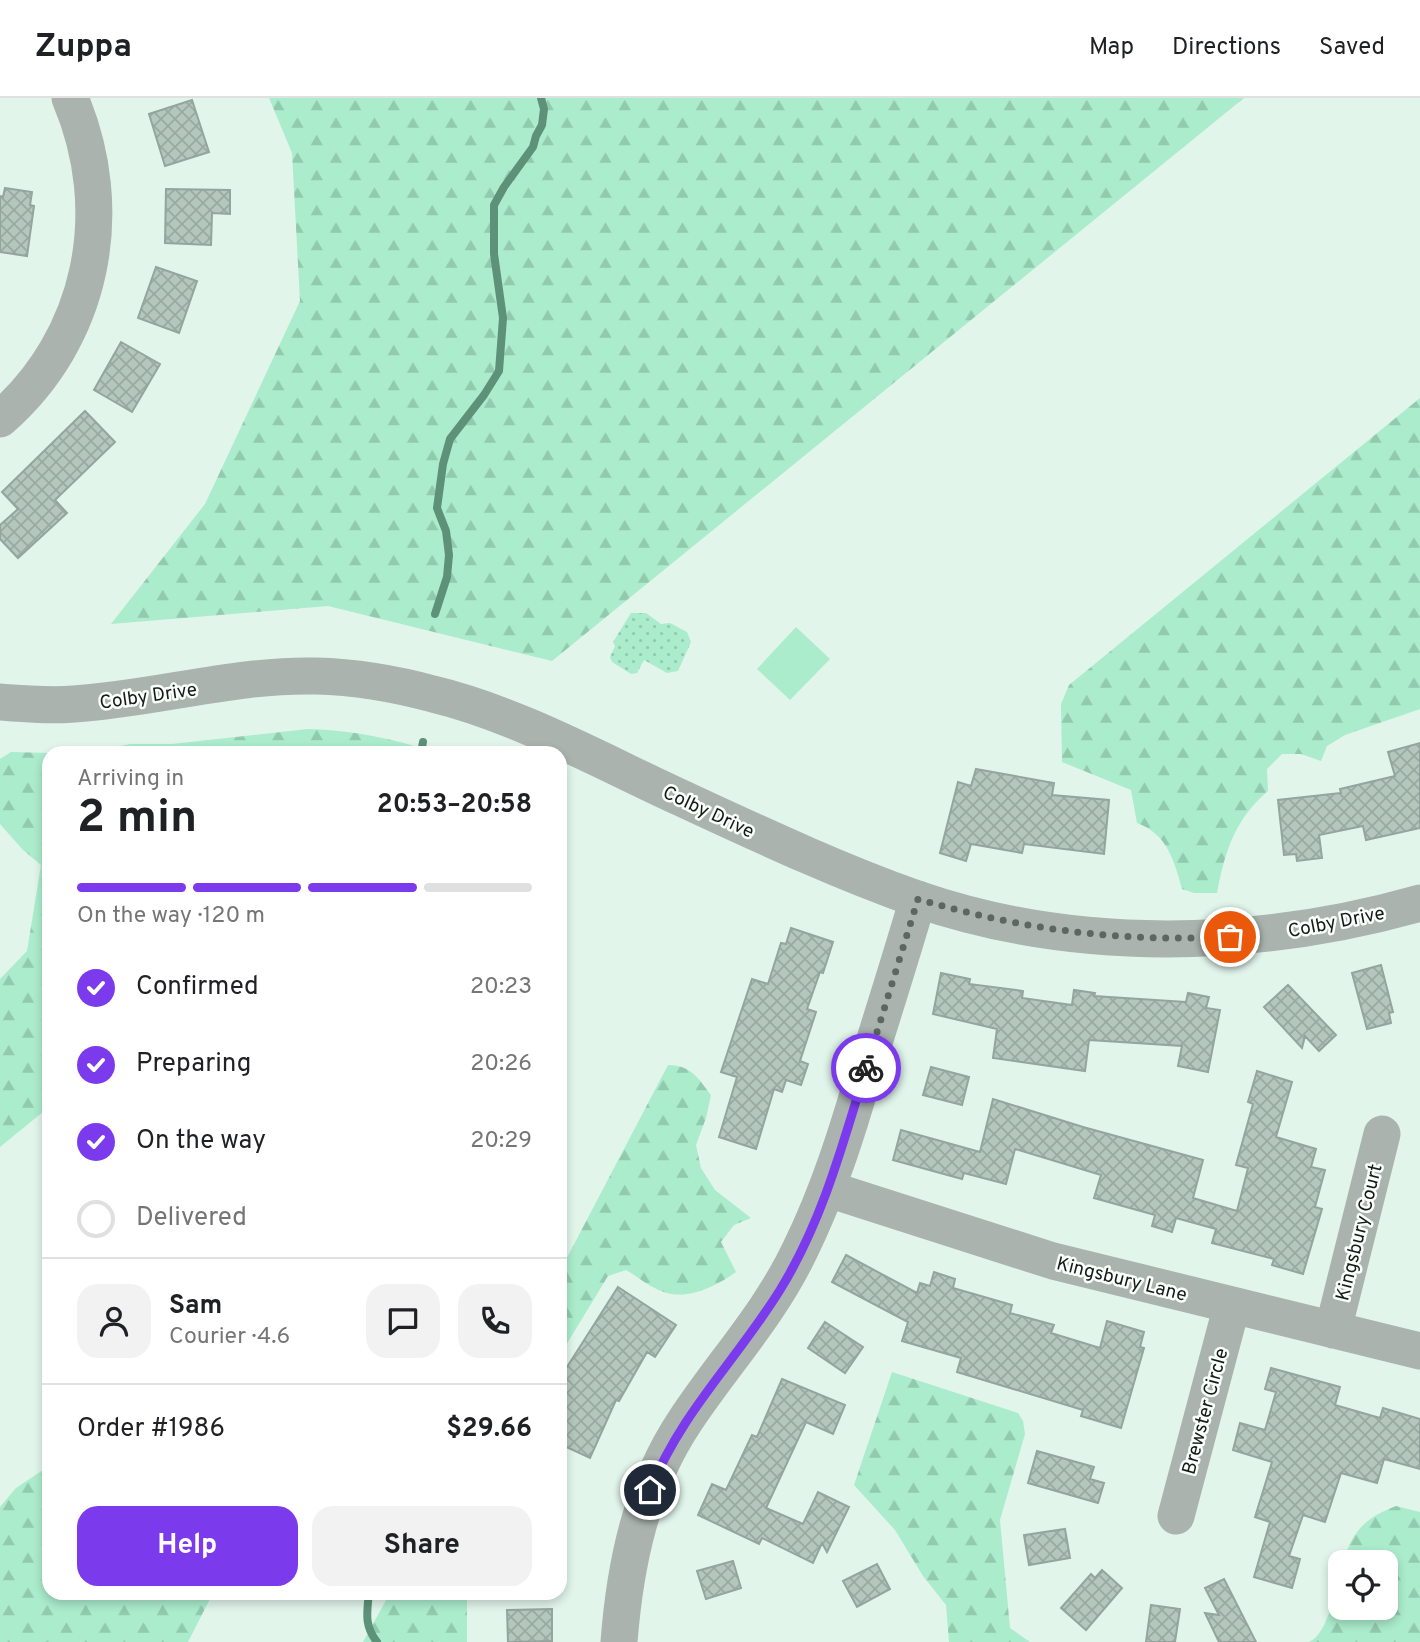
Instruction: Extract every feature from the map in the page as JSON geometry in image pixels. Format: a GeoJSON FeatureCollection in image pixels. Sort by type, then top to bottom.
{"type":"FeatureCollection","features":[{"type":"Feature","properties":{"kind":"street"},"geometry":{"type":"LineString","coordinates":[[0,419],[34,384],[61,343],[79,305],[92,257],[95,224],[93,182],[85,140],[70,98]]}},
{"type":"Feature","properties":{"kind":"street","name":"Colby Drive"},"geometry":{"type":"LineString","coordinates":[[0,702],[74,704],[247,681],[315,676],[431,693],[498,714],[819,861],[918,899],[1001,922],[1070,933],[1168,939],[1251,936],[1302,929],[1420,903]]}},
{"type":"Feature","properties":{"kind":"street"},"geometry":{"type":"LineString","coordinates":[[619,1642],[628,1562],[641,1513],[660,1466],[685,1421],[758,1324],[782,1287],[828,1189],[918,899]]}},
{"type":"Feature","properties":{"kind":"street","name":"Kingsbury Court"},"geometry":{"type":"LineString","coordinates":[[1333,1330],[1382,1134]]}},
{"type":"Feature","properties":{"kind":"street","name":"Kingsbury Lane"},"geometry":{"type":"LineString","coordinates":[[828,1189],[1052,1261],[1420,1351]]}},
{"type":"Feature","properties":{"kind":"street","name":"Brewster Circle"},"geometry":{"type":"LineString","coordinates":[[1176,1516],[1232,1305]]}},
{"type":"Feature","properties":{"kind":"green space"},"geometry":{"type":"Polygon","coordinates":[[[269,98],[1244,98],[552,661],[328,606],[111,624],[205,504],[300,301],[292,153],[269,98]]]}},
{"type":"Feature","properties":{"kind":"green space"},"geometry":{"type":"Polygon","coordinates":[[[1420,398],[1420,709],[1345,735],[1327,746],[1321,761],[1301,754],[1282,754],[1267,769],[1268,791],[1247,813],[1233,837],[1217,893],[1194,893],[1182,889],[1168,849],[1156,834],[1137,823],[1131,790],[1062,762],[1061,704],[1069,685],[1420,398]]]}},
{"type":"Feature","properties":{"kind":"green space"},"geometry":{"type":"Polygon","coordinates":[[[631,613],[646,613],[661,624],[670,623],[687,632],[691,642],[678,671],[667,673],[644,660],[637,673],[631,674],[612,662],[610,657],[615,646],[613,642],[631,613]]]}},
{"type":"Feature","properties":{"kind":"green space"},"geometry":{"type":"Polygon","coordinates":[[[796,627],[830,659],[790,700],[757,669],[796,627]]]}},
{"type":"Feature","properties":{"kind":"green space"},"geometry":{"type":"Polygon","coordinates":[[[308,729],[373,736],[414,746],[121,746],[172,744],[308,729]]]}},
{"type":"Feature","properties":{"kind":"green space"},"geometry":{"type":"Polygon","coordinates":[[[11,752],[42,753],[42,1113],[0,1147],[0,979],[27,951],[41,865],[23,850],[0,824],[0,759],[11,752]]]}},
{"type":"Feature","properties":{"kind":"green space"},"geometry":{"type":"Polygon","coordinates":[[[668,1065],[688,1070],[711,1095],[696,1145],[701,1168],[715,1190],[751,1218],[734,1225],[721,1242],[736,1272],[712,1286],[683,1294],[659,1290],[626,1270],[608,1276],[567,1343],[567,1258],[668,1065]]]}},
{"type":"Feature","properties":{"kind":"green space"},"geometry":{"type":"Polygon","coordinates":[[[892,1372],[1018,1413],[1023,1421],[1025,1434],[1000,1520],[1010,1628],[1030,1642],[949,1642],[946,1605],[923,1576],[895,1530],[854,1485],[892,1372]]]}},
{"type":"Feature","properties":{"kind":"green space"},"geometry":{"type":"Polygon","coordinates":[[[42,1471],[42,1600],[209,1600],[188,1642],[0,1642],[0,1507],[16,1488],[42,1471]]]}},
{"type":"Feature","properties":{"kind":"green space"},"geometry":{"type":"Polygon","coordinates":[[[1396,1506],[1420,1512],[1420,1642],[1309,1642],[1321,1630],[1328,1615],[1328,1620],[1398,1620],[1398,1550],[1348,1550],[1361,1527],[1376,1515],[1396,1506]]]}},
{"type":"Feature","properties":{"kind":"green space"},"geometry":{"type":"Polygon","coordinates":[[[386,1600],[467,1600],[467,1642],[363,1642],[386,1600]]]}},
{"type":"Feature","properties":{"kind":"building"},"geometry":{"type":"Polygon","coordinates":[[[192,100],[209,152],[165,166],[149,114],[192,100]]]}},
{"type":"Feature","properties":{"kind":"building"},"geometry":{"type":"Polygon","coordinates":[[[5,188],[32,192],[30,205],[34,206],[27,256],[0,252],[0,196],[3,197],[5,188]]]}},
{"type":"Feature","properties":{"kind":"building"},"geometry":{"type":"Polygon","coordinates":[[[166,189],[230,190],[230,214],[212,213],[211,245],[165,243],[166,189]]]}},
{"type":"Feature","properties":{"kind":"building"},"geometry":{"type":"Polygon","coordinates":[[[156,267],[197,281],[179,333],[138,318],[156,267]]]}},
{"type":"Feature","properties":{"kind":"building"},"geometry":{"type":"Polygon","coordinates":[[[121,342],[160,364],[132,412],[94,390],[121,342]]]}},
{"type":"Feature","properties":{"kind":"building"},"geometry":{"type":"Polygon","coordinates":[[[85,411],[115,442],[55,500],[67,513],[18,558],[0,539],[0,525],[18,509],[2,492],[85,411]]]}},
{"type":"Feature","properties":{"kind":"building"},"geometry":{"type":"Polygon","coordinates":[[[1420,743],[1420,828],[1366,840],[1363,826],[1319,835],[1322,858],[1297,861],[1296,854],[1284,855],[1278,800],[1341,793],[1340,789],[1395,776],[1388,752],[1420,743]]]}},
{"type":"Feature","properties":{"kind":"building"},"geometry":{"type":"Polygon","coordinates":[[[976,769],[1054,783],[1052,795],[1109,800],[1104,854],[1024,844],[1022,853],[971,844],[966,861],[940,853],[958,782],[971,786],[976,769]]]}},
{"type":"Feature","properties":{"kind":"building"},"geometry":{"type":"Polygon","coordinates":[[[791,928],[833,942],[807,1009],[816,1012],[800,1061],[808,1064],[801,1085],[786,1080],[782,1092],[774,1089],[756,1149],[719,1137],[737,1077],[721,1072],[752,979],[768,984],[781,943],[786,944],[791,928]]]}},
{"type":"Feature","properties":{"kind":"building"},"geometry":{"type":"Polygon","coordinates":[[[1381,965],[1393,1012],[1389,1013],[1391,1023],[1367,1029],[1352,973],[1381,965]]]}},
{"type":"Feature","properties":{"kind":"building"},"geometry":{"type":"Polygon","coordinates":[[[941,973],[970,979],[969,984],[1023,991],[1022,998],[1072,1005],[1074,990],[1095,993],[1094,996],[1186,1002],[1188,993],[1209,997],[1206,1008],[1220,1010],[1208,1072],[1178,1066],[1182,1046],[1089,1040],[1085,1071],[993,1058],[997,1029],[933,1014],[941,973]]]}},
{"type":"Feature","properties":{"kind":"building"},"geometry":{"type":"Polygon","coordinates":[[[1288,985],[1336,1035],[1319,1051],[1305,1036],[1302,1048],[1264,1007],[1288,985]]]}},
{"type":"Feature","properties":{"kind":"building"},"geometry":{"type":"Polygon","coordinates":[[[931,1067],[969,1077],[962,1105],[923,1095],[931,1067]]]}},
{"type":"Feature","properties":{"kind":"building"},"geometry":{"type":"Polygon","coordinates":[[[1257,1071],[1292,1082],[1276,1137],[1316,1149],[1311,1167],[1325,1170],[1315,1207],[1322,1209],[1303,1274],[1272,1265],[1274,1259],[1212,1243],[1216,1229],[1176,1218],[1172,1232],[1152,1226],[1155,1215],[1094,1198],[1101,1175],[1015,1149],[1006,1184],[964,1173],[962,1179],[893,1160],[901,1130],[980,1152],[993,1099],[1203,1160],[1193,1198],[1237,1211],[1248,1168],[1236,1165],[1253,1104],[1248,1102],[1257,1071]]]}},
{"type":"Feature","properties":{"kind":"building"},"geometry":{"type":"Polygon","coordinates":[[[846,1255],[917,1293],[920,1283],[930,1286],[934,1272],[955,1279],[953,1288],[1012,1305],[1010,1313],[1054,1325],[1051,1333],[1100,1348],[1107,1321],[1144,1332],[1140,1347],[1144,1348],[1121,1428],[1081,1416],[1083,1410],[957,1372],[961,1358],[902,1341],[908,1322],[832,1282],[846,1255]]]}},
{"type":"Feature","properties":{"kind":"building"},"geometry":{"type":"Polygon","coordinates":[[[618,1287],[676,1325],[655,1357],[647,1352],[619,1401],[616,1400],[590,1458],[567,1447],[567,1367],[618,1287]]]}},
{"type":"Feature","properties":{"kind":"building"},"geometry":{"type":"Polygon","coordinates":[[[825,1322],[863,1347],[845,1373],[808,1348],[825,1322]]]}},
{"type":"Feature","properties":{"kind":"building"},"geometry":{"type":"Polygon","coordinates":[[[1271,1368],[1340,1387],[1335,1405],[1380,1418],[1383,1408],[1420,1419],[1420,1469],[1384,1459],[1377,1483],[1341,1473],[1325,1522],[1303,1515],[1289,1556],[1300,1559],[1292,1588],[1254,1577],[1270,1522],[1255,1517],[1272,1462],[1233,1450],[1240,1423],[1265,1430],[1276,1392],[1265,1389],[1271,1368]]]}},
{"type":"Feature","properties":{"kind":"building"},"geometry":{"type":"Polygon","coordinates":[[[782,1379],[845,1405],[833,1434],[806,1422],[766,1508],[803,1524],[818,1492],[849,1507],[827,1552],[822,1543],[813,1563],[762,1538],[759,1544],[698,1515],[712,1484],[726,1490],[752,1435],[757,1437],[782,1379]]]}},
{"type":"Feature","properties":{"kind":"building"},"geometry":{"type":"Polygon","coordinates":[[[1037,1451],[1094,1467],[1090,1479],[1104,1483],[1098,1503],[1028,1483],[1037,1451]]]}},
{"type":"Feature","properties":{"kind":"building"},"geometry":{"type":"Polygon","coordinates":[[[1065,1529],[1070,1558],[1029,1565],[1024,1535],[1065,1529]]]}},
{"type":"Feature","properties":{"kind":"building"},"geometry":{"type":"Polygon","coordinates":[[[733,1561],[741,1588],[706,1599],[697,1571],[733,1561]]]}},
{"type":"Feature","properties":{"kind":"building"},"geometry":{"type":"Polygon","coordinates":[[[877,1564],[890,1589],[857,1607],[843,1581],[877,1564]]]}},
{"type":"Feature","properties":{"kind":"building"},"geometry":{"type":"Polygon","coordinates":[[[1102,1570],[1122,1588],[1086,1630],[1061,1608],[1091,1574],[1095,1578],[1102,1570]]]}},
{"type":"Feature","properties":{"kind":"building"},"geometry":{"type":"Polygon","coordinates":[[[1224,1579],[1256,1642],[1219,1642],[1205,1613],[1219,1615],[1205,1588],[1224,1579]]]}},
{"type":"Feature","properties":{"kind":"building"},"geometry":{"type":"Polygon","coordinates":[[[1151,1605],[1180,1609],[1175,1642],[1146,1642],[1151,1605]]]}},
{"type":"Feature","properties":{"kind":"building"},"geometry":{"type":"Polygon","coordinates":[[[552,1609],[552,1641],[508,1642],[507,1610],[552,1609]]]}},
{"type":"Feature","properties":{"kind":"waterway"},"geometry":{"type":"LineString","coordinates":[[435,614],[447,577],[449,555],[446,531],[437,508],[443,464],[450,439],[499,371],[503,318],[494,254],[494,205],[533,147],[542,125],[544,109],[541,98]]}},
{"type":"Feature","properties":{"kind":"waterway"},"geometry":{"type":"LineString","coordinates":[[422,746],[423,742]]}},
{"type":"Feature","properties":{"kind":"waterway"},"geometry":{"type":"LineString","coordinates":[[368,1600],[368,1624],[377,1642]]}},
{"type":"Feature","properties":{"kind":"way so far"},"geometry":{"type":"LineString","coordinates":[[866,1068],[918,899],[1001,922],[1070,933],[1122,938],[1230,937]]}},
{"type":"Feature","properties":{"kind":"route"},"geometry":{"type":"LineString","coordinates":[[650,1490],[685,1421],[782,1287],[828,1189],[866,1068]]}}]}
